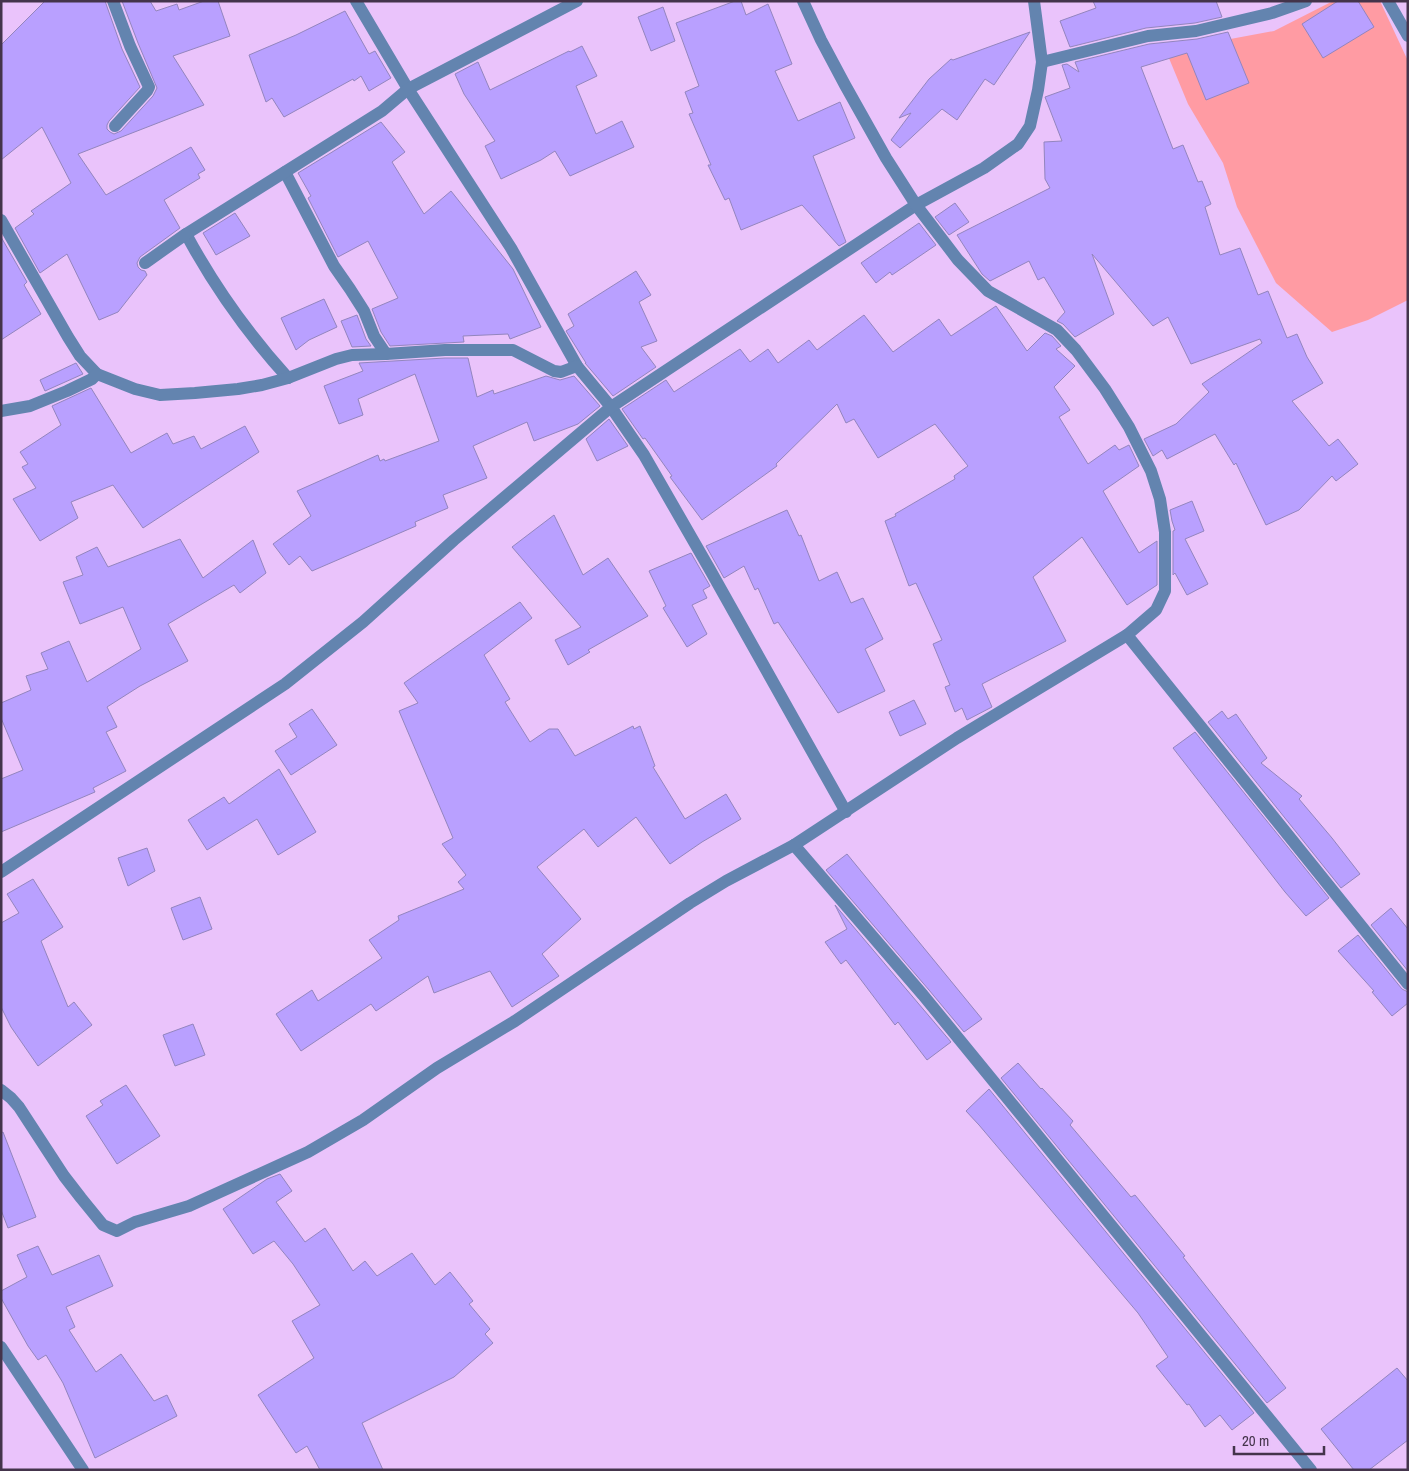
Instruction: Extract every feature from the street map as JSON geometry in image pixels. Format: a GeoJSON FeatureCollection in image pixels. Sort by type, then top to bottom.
{"type":"FeatureCollection","features":[{"type":"Feature","properties":{"kind":"street"},"geometry":{"type":"LineString","coordinates":[[112,1],[149,87],[148,91],[115,126]]}},
{"type":"Feature","properties":{"kind":"street"},"geometry":{"type":"LineString","coordinates":[[356,1],[408,89],[511,248],[577,366],[611,407],[654,472],[846,812]]}},
{"type":"Feature","properties":{"kind":"street"},"geometry":{"type":"LineString","coordinates":[[145,262],[186,234],[382,111],[408,89],[577,1]]}},
{"type":"Feature","properties":{"kind":"street"},"geometry":{"type":"LineString","coordinates":[[1,1090],[19,1107],[64,1176],[103,1225],[117,1231],[134,1222],[189,1206],[308,1152],[363,1120],[437,1068],[515,1021],[726,880],[794,845],[957,738],[1127,634],[1156,610],[1165,592],[1166,532],[1160,499],[1151,471],[1128,427],[1105,389],[1076,350],[1057,330],[988,291],[958,260],[916,205],[886,158],[845,85],[803,1]]}},
{"type":"Feature","properties":{"kind":"street"},"geometry":{"type":"LineString","coordinates":[[1,872],[285,684],[363,622],[454,540],[611,407],[916,205],[984,168],[1018,144],[1030,126],[1042,62],[1034,1]]}},
{"type":"Feature","properties":{"kind":"street"},"geometry":{"type":"LineString","coordinates":[[1042,62],[1148,36],[1196,31],[1272,13],[1306,1]]}},
{"type":"Feature","properties":{"kind":"street"},"geometry":{"type":"LineString","coordinates":[[1388,1],[1408,36]]}},
{"type":"Feature","properties":{"kind":"street"},"geometry":{"type":"LineString","coordinates":[[285,172],[334,266],[359,304],[374,336],[386,354]]}},
{"type":"Feature","properties":{"kind":"street"},"geometry":{"type":"LineString","coordinates":[[3,226],[80,356],[97,374],[136,389],[160,395],[238,389],[262,385],[288,378],[336,359],[352,355],[445,350],[513,350],[554,371],[561,372],[577,366]]}},
{"type":"Feature","properties":{"kind":"street"},"geometry":{"type":"LineString","coordinates":[[186,234],[223,296],[268,356],[288,378]]}},
{"type":"Feature","properties":{"kind":"street"},"geometry":{"type":"LineString","coordinates":[[1,411],[30,406],[44,401],[92,379],[97,374]]}},
{"type":"Feature","properties":{"kind":"street"},"geometry":{"type":"LineString","coordinates":[[1127,634],[1408,984]]}},
{"type":"Feature","properties":{"kind":"street"},"geometry":{"type":"LineString","coordinates":[[794,845],[923,995],[1311,1470]]}},
{"type":"Feature","properties":{"kind":"street"},"geometry":{"type":"LineString","coordinates":[[1,1347],[83,1470]]}},
{"type":"Feature","properties":{"kind":"shaded area"},"geometry":{"type":"Polygon","coordinates":[[[1333,1],[1380,1],[1408,61],[1408,300],[1368,320],[1332,332],[1276,283],[1237,207],[1223,163],[1188,104],[1166,51],[1274,31],[1333,1]]]}},
{"type":"Feature","properties":{"kind":"building"},"geometry":{"type":"Polygon","coordinates":[[[45,1],[105,1],[122,49],[140,87],[109,121],[107,129],[114,134],[121,131],[153,96],[157,88],[122,1],[150,1],[156,11],[177,4],[179,10],[204,1],[218,1],[230,36],[173,56],[204,105],[78,154],[106,195],[191,147],[205,170],[198,174],[200,178],[164,200],[180,228],[140,257],[137,263],[138,267],[145,271],[147,275],[118,312],[99,320],[67,254],[40,273],[15,228],[34,214],[31,211],[71,183],[42,127],[1,160],[1,45],[45,1]]]}},
{"type":"Feature","properties":{"kind":"building"},"geometry":{"type":"Polygon","coordinates":[[[735,1],[741,1],[746,15],[768,4],[792,64],[775,71],[798,121],[840,102],[855,138],[813,156],[846,242],[839,246],[802,205],[741,230],[729,198],[725,200],[708,165],[711,165],[689,114],[693,113],[685,92],[699,86],[676,23],[735,1]]]}},
{"type":"Feature","properties":{"kind":"building"},"geometry":{"type":"Polygon","coordinates":[[[1093,1],[1216,1],[1222,17],[1195,23],[1146,28],[1070,47],[1060,21],[1096,8],[1093,1]]]}},
{"type":"Feature","properties":{"kind":"building"},"geometry":{"type":"Polygon","coordinates":[[[1338,1],[1358,1],[1374,27],[1323,58],[1302,24],[1338,1]]]}},
{"type":"Feature","properties":{"kind":"building"},"geometry":{"type":"Polygon","coordinates":[[[663,7],[675,41],[651,51],[638,17],[663,7]]]}},
{"type":"Feature","properties":{"kind":"building"},"geometry":{"type":"Polygon","coordinates":[[[345,11],[369,54],[375,51],[391,78],[369,91],[361,76],[284,117],[272,98],[266,102],[249,55],[345,11]]]}},
{"type":"Feature","properties":{"kind":"building"},"geometry":{"type":"Polygon","coordinates":[[[1030,32],[994,85],[985,79],[957,120],[942,109],[900,148],[891,140],[911,113],[899,118],[929,79],[951,59],[953,60],[1030,32]]]}},
{"type":"Feature","properties":{"kind":"building"},"geometry":{"type":"Polygon","coordinates":[[[1228,32],[1249,83],[1206,100],[1187,53],[1141,67],[1173,149],[1183,145],[1198,182],[1202,181],[1211,204],[1205,207],[1220,255],[1240,248],[1258,295],[1268,291],[1287,338],[1297,334],[1307,357],[1323,383],[1292,401],[1329,446],[1338,439],[1358,464],[1336,481],[1332,476],[1299,510],[1266,525],[1236,463],[1234,465],[1215,434],[1167,459],[1162,450],[1153,456],[1144,439],[1176,424],[1209,392],[1202,384],[1262,343],[1260,339],[1191,364],[1168,317],[1153,326],[1092,254],[1114,314],[1075,337],[1063,324],[1057,321],[1065,312],[1044,277],[1038,280],[1029,261],[990,281],[982,274],[957,235],[1050,188],[1045,179],[1044,142],[1062,141],[1045,97],[1070,88],[1062,65],[1067,64],[1079,72],[1075,62],[1149,44],[1197,39],[1228,32]]]}},
{"type":"Feature","properties":{"kind":"building"},"geometry":{"type":"Polygon","coordinates":[[[582,46],[597,76],[576,86],[596,134],[622,121],[634,147],[570,176],[555,151],[541,160],[501,179],[485,146],[495,141],[464,94],[455,74],[478,62],[490,90],[582,46]]]}},
{"type":"Feature","properties":{"kind":"building"},"geometry":{"type":"Polygon","coordinates":[[[381,122],[405,152],[392,162],[424,214],[451,191],[513,269],[541,327],[510,339],[508,334],[463,336],[464,342],[390,346],[381,332],[372,309],[398,298],[368,241],[338,257],[308,198],[311,196],[298,173],[381,122]]]}},
{"type":"Feature","properties":{"kind":"building"},"geometry":{"type":"Polygon","coordinates":[[[955,203],[969,222],[949,235],[935,217],[955,203]]]}},
{"type":"Feature","properties":{"kind":"building"},"geometry":{"type":"Polygon","coordinates":[[[235,213],[250,236],[216,255],[203,233],[235,213]]]}},
{"type":"Feature","properties":{"kind":"building"},"geometry":{"type":"Polygon","coordinates":[[[919,223],[936,245],[892,275],[890,272],[876,283],[861,263],[919,223]]]}},
{"type":"Feature","properties":{"kind":"building"},"geometry":{"type":"Polygon","coordinates":[[[1,237],[27,282],[24,285],[41,314],[1,340],[1,237]]]}},
{"type":"Feature","properties":{"kind":"building"},"geometry":{"type":"Polygon","coordinates":[[[636,271],[651,295],[639,302],[657,341],[641,347],[656,367],[613,396],[585,363],[566,331],[574,326],[568,314],[636,271]]]}},
{"type":"Feature","properties":{"kind":"building"},"geometry":{"type":"Polygon","coordinates":[[[324,299],[337,327],[309,340],[296,350],[281,318],[324,299]]]}},
{"type":"Feature","properties":{"kind":"building"},"geometry":{"type":"Polygon","coordinates":[[[996,306],[1027,351],[1045,333],[1052,336],[1061,346],[1056,349],[1075,366],[1054,387],[1070,410],[1059,417],[1088,464],[1115,445],[1119,450],[1129,445],[1139,466],[1103,491],[1139,553],[1157,541],[1157,585],[1127,605],[1082,537],[1033,577],[1066,641],[982,684],[992,707],[967,720],[962,708],[955,712],[945,687],[950,685],[933,644],[942,640],[916,583],[909,586],[885,521],[955,479],[954,476],[968,466],[935,424],[878,458],[854,419],[846,423],[837,404],[776,464],[777,466],[702,520],[670,477],[672,476],[645,438],[643,439],[622,409],[666,380],[674,392],[740,349],[750,362],[768,349],[778,363],[809,340],[817,350],[864,315],[893,352],[939,319],[951,336],[996,306]]]}},
{"type":"Feature","properties":{"kind":"building"},"geometry":{"type":"Polygon","coordinates":[[[357,315],[366,339],[371,346],[352,347],[341,321],[357,315]]]}},
{"type":"Feature","properties":{"kind":"building"},"geometry":{"type":"Polygon","coordinates":[[[468,358],[477,397],[493,390],[494,394],[546,376],[560,380],[574,376],[600,406],[578,424],[534,441],[527,422],[473,446],[487,478],[443,495],[448,508],[415,522],[416,526],[312,571],[300,556],[289,565],[273,544],[311,516],[297,491],[378,455],[380,461],[384,459],[385,461],[439,441],[415,374],[358,399],[363,415],[339,424],[324,386],[363,371],[359,363],[468,358]]]}},
{"type":"Feature","properties":{"kind":"building"},"geometry":{"type":"Polygon","coordinates":[[[76,363],[83,374],[45,391],[40,380],[76,363]]]}},
{"type":"Feature","properties":{"kind":"building"},"geometry":{"type":"Polygon","coordinates":[[[91,388],[131,453],[167,433],[173,444],[194,436],[201,449],[245,426],[259,452],[143,528],[113,485],[71,502],[78,518],[40,541],[13,499],[36,488],[22,467],[28,464],[20,452],[61,425],[52,406],[91,388]]]}},
{"type":"Feature","properties":{"kind":"building"},"geometry":{"type":"Polygon","coordinates":[[[609,419],[628,446],[597,461],[586,439],[609,419]]]}},
{"type":"Feature","properties":{"kind":"building"},"geometry":{"type":"Polygon","coordinates":[[[1192,501],[1204,531],[1185,539],[1208,584],[1187,595],[1175,573],[1173,575],[1173,531],[1175,530],[1170,510],[1192,501]]]}},
{"type":"Feature","properties":{"kind":"building"},"geometry":{"type":"Polygon","coordinates":[[[787,510],[799,536],[801,535],[819,581],[837,572],[851,603],[863,598],[883,639],[865,649],[885,691],[838,713],[778,622],[774,624],[758,588],[755,590],[744,566],[724,578],[706,546],[787,510]]]}},
{"type":"Feature","properties":{"kind":"building"},"geometry":{"type":"Polygon","coordinates":[[[554,515],[583,575],[608,558],[648,616],[588,650],[590,652],[568,665],[555,640],[581,627],[512,547],[554,515]]]}},
{"type":"Feature","properties":{"kind":"building"},"geometry":{"type":"Polygon","coordinates":[[[180,539],[203,578],[253,540],[266,573],[240,593],[234,585],[168,624],[188,661],[140,686],[107,707],[117,727],[106,732],[126,771],[93,788],[95,792],[1,832],[1,779],[23,770],[1,718],[1,703],[31,690],[26,676],[48,669],[41,653],[69,641],[87,682],[141,649],[123,607],[80,624],[63,582],[83,575],[76,557],[97,547],[108,567],[180,539]]]}},
{"type":"Feature","properties":{"kind":"building"},"geometry":{"type":"Polygon","coordinates":[[[691,553],[710,586],[703,590],[707,598],[692,605],[707,634],[687,647],[663,608],[666,606],[649,571],[691,553]]]}},
{"type":"Feature","properties":{"kind":"building"},"geometry":{"type":"Polygon","coordinates":[[[520,602],[532,618],[484,655],[510,699],[505,702],[530,742],[549,729],[558,729],[575,756],[633,726],[634,729],[640,726],[655,766],[653,767],[685,819],[726,794],[741,819],[670,864],[636,817],[598,847],[584,829],[537,867],[581,919],[542,954],[559,976],[512,1007],[490,971],[434,993],[428,976],[376,1011],[371,1004],[301,1051],[276,1014],[312,990],[318,1001],[382,958],[369,940],[399,920],[398,916],[464,889],[458,882],[466,875],[442,844],[453,838],[399,711],[418,703],[404,683],[520,602]]]}},
{"type":"Feature","properties":{"kind":"building"},"geometry":{"type":"Polygon","coordinates":[[[914,700],[926,724],[900,736],[889,712],[914,700]]]}},
{"type":"Feature","properties":{"kind":"building"},"geometry":{"type":"Polygon","coordinates":[[[312,709],[337,745],[291,775],[275,751],[297,737],[289,724],[312,709]]]}},
{"type":"Feature","properties":{"kind":"building"},"geometry":{"type":"Polygon","coordinates":[[[1222,711],[1228,719],[1236,714],[1267,758],[1261,763],[1302,796],[1299,799],[1360,874],[1341,888],[1208,722],[1222,711]]]}},
{"type":"Feature","properties":{"kind":"building"},"geometry":{"type":"Polygon","coordinates":[[[1195,732],[1329,898],[1306,916],[1285,892],[1173,748],[1195,732]]]}},
{"type":"Feature","properties":{"kind":"building"},"geometry":{"type":"Polygon","coordinates":[[[279,769],[316,832],[278,855],[257,819],[207,850],[188,820],[224,797],[229,804],[279,769]]]}},
{"type":"Feature","properties":{"kind":"building"},"geometry":{"type":"Polygon","coordinates":[[[147,848],[155,871],[128,886],[118,858],[147,848]]]}},
{"type":"Feature","properties":{"kind":"building"},"geometry":{"type":"Polygon","coordinates":[[[847,854],[982,1019],[964,1032],[826,870],[847,854]]]}},
{"type":"Feature","properties":{"kind":"building"},"geometry":{"type":"Polygon","coordinates":[[[33,879],[63,927],[41,941],[68,1007],[74,1002],[92,1025],[38,1066],[11,1027],[1,1007],[1,923],[19,913],[7,894],[33,879]]]}},
{"type":"Feature","properties":{"kind":"building"},"geometry":{"type":"Polygon","coordinates":[[[200,897],[212,929],[183,940],[171,908],[200,897]]]}},
{"type":"Feature","properties":{"kind":"building"},"geometry":{"type":"Polygon","coordinates":[[[835,905],[951,1042],[927,1060],[898,1022],[895,1025],[846,960],[841,964],[825,942],[847,929],[835,905]]]}},
{"type":"Feature","properties":{"kind":"building"},"geometry":{"type":"Polygon","coordinates":[[[1391,908],[1408,929],[1408,971],[1371,925],[1391,908]]]}},
{"type":"Feature","properties":{"kind":"building"},"geometry":{"type":"Polygon","coordinates":[[[1358,935],[1402,989],[1408,992],[1408,1003],[1392,1016],[1372,992],[1374,991],[1338,951],[1358,935]]]}},
{"type":"Feature","properties":{"kind":"building"},"geometry":{"type":"Polygon","coordinates":[[[193,1024],[205,1055],[175,1066],[163,1035],[193,1024]]]}},
{"type":"Feature","properties":{"kind":"building"},"geometry":{"type":"Polygon","coordinates":[[[1018,1063],[1073,1121],[1070,1125],[1131,1197],[1135,1195],[1185,1256],[1183,1257],[1286,1388],[1267,1403],[1001,1078],[1018,1063]]]}},
{"type":"Feature","properties":{"kind":"building"},"geometry":{"type":"Polygon","coordinates":[[[126,1085],[160,1136],[117,1164],[86,1116],[103,1105],[100,1101],[126,1085]]]}},
{"type":"Feature","properties":{"kind":"building"},"geometry":{"type":"Polygon","coordinates":[[[989,1089],[1254,1413],[1232,1430],[1220,1415],[1205,1427],[1189,1404],[1187,1405],[1156,1366],[1168,1357],[1138,1313],[966,1111],[989,1089]]]}},
{"type":"Feature","properties":{"kind":"building"},"geometry":{"type":"Polygon","coordinates":[[[3,1132],[36,1217],[8,1228],[1,1210],[1,1133],[3,1132]]]}},
{"type":"Feature","properties":{"kind":"building"},"geometry":{"type":"Polygon","coordinates":[[[280,1174],[292,1191],[276,1202],[305,1242],[325,1228],[353,1271],[365,1261],[377,1276],[412,1253],[435,1285],[450,1272],[473,1301],[469,1304],[490,1329],[485,1334],[493,1343],[454,1377],[362,1423],[383,1470],[320,1470],[307,1446],[296,1453],[258,1395],[314,1358],[292,1321],[320,1305],[293,1264],[274,1241],[253,1254],[223,1209],[267,1179],[280,1174]]]}},
{"type":"Feature","properties":{"kind":"building"},"geometry":{"type":"Polygon","coordinates":[[[38,1246],[52,1275],[99,1255],[113,1286],[66,1307],[75,1327],[69,1330],[96,1372],[121,1354],[154,1401],[167,1395],[177,1416],[95,1458],[63,1383],[46,1355],[38,1360],[1,1298],[1,1291],[27,1277],[17,1255],[38,1246]]]}},
{"type":"Feature","properties":{"kind":"building"},"geometry":{"type":"Polygon","coordinates":[[[1397,1368],[1408,1381],[1408,1440],[1369,1470],[1354,1470],[1321,1429],[1397,1368]]]}}]}
